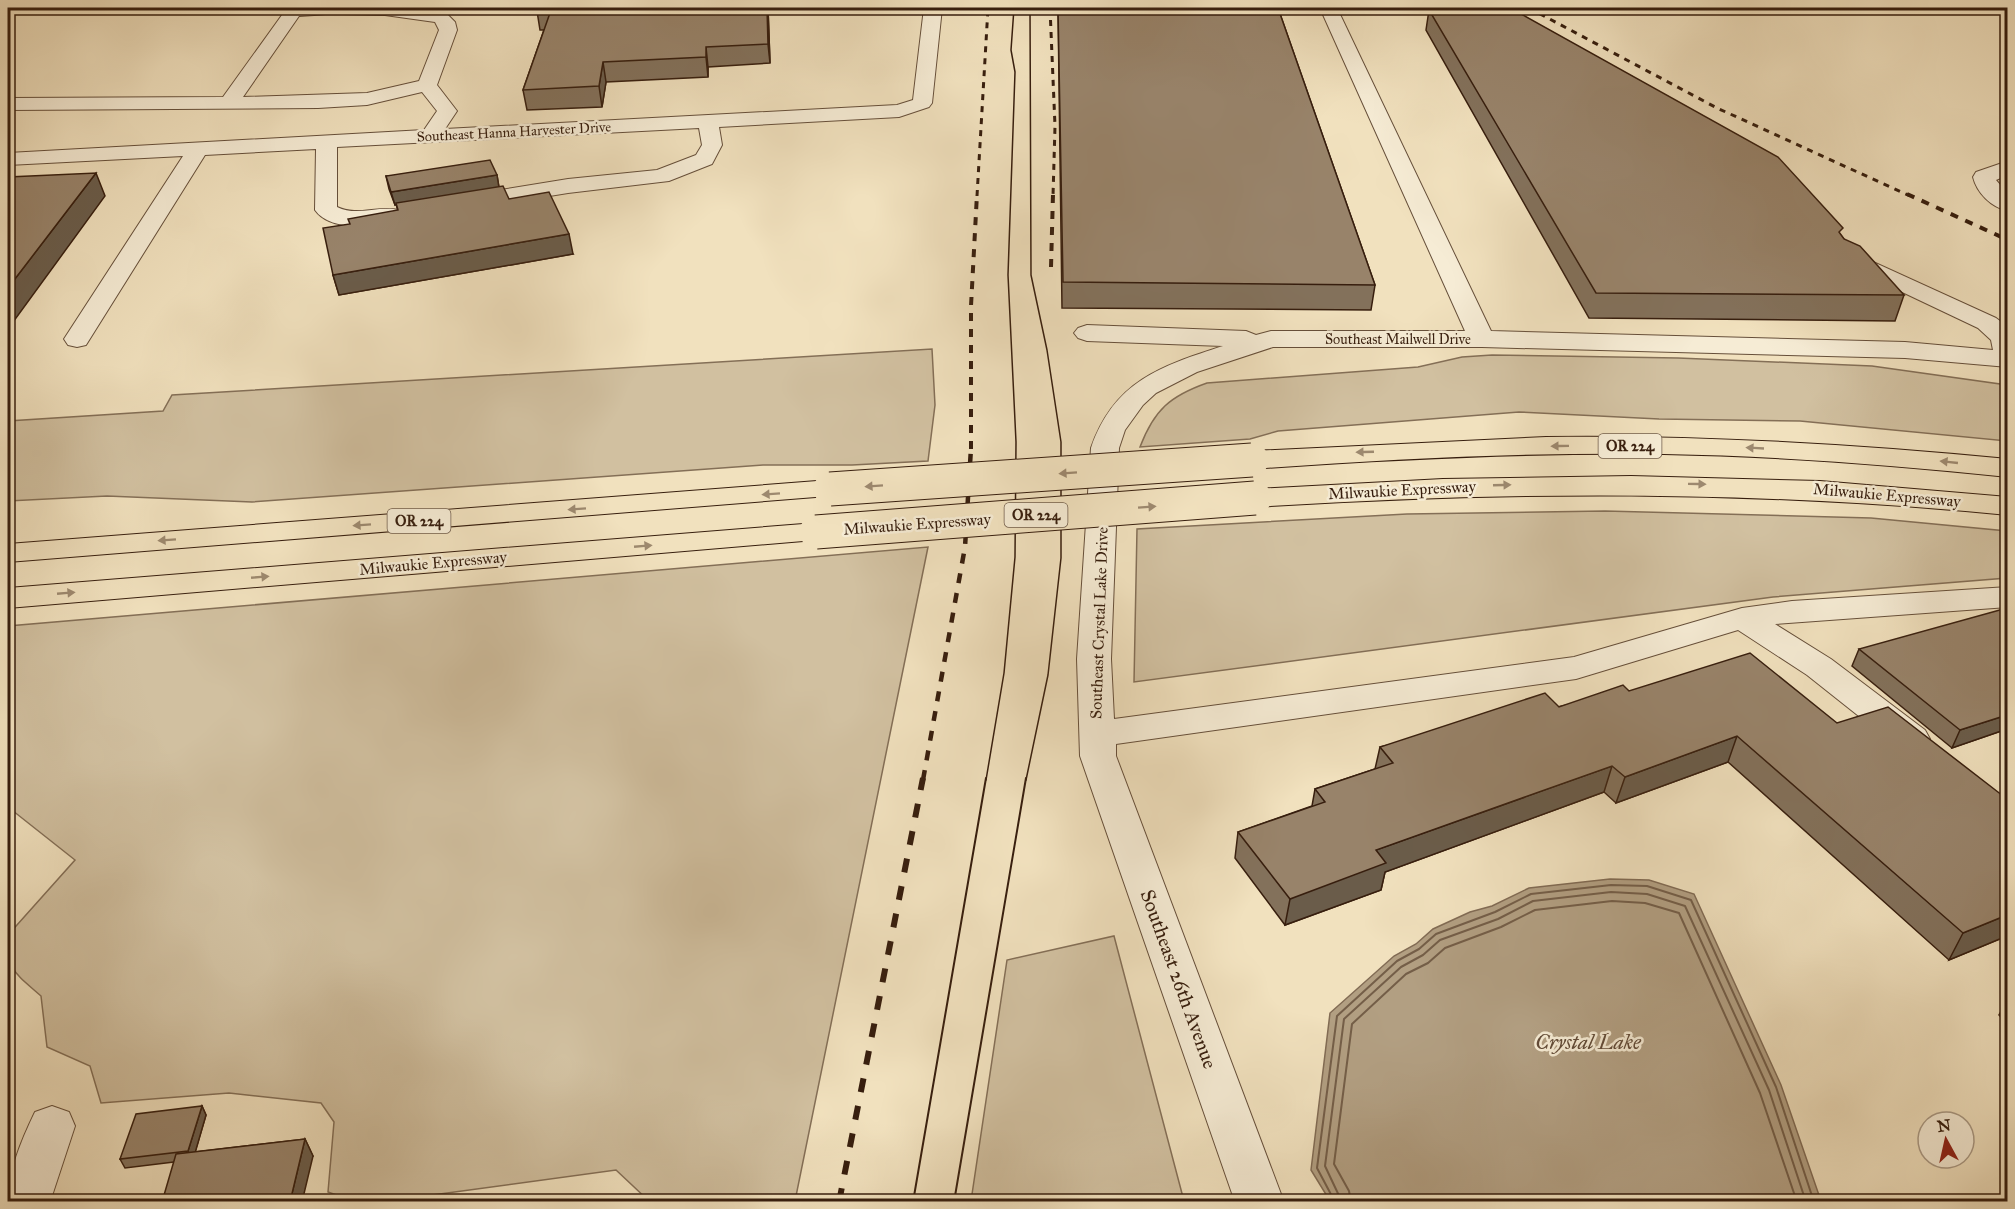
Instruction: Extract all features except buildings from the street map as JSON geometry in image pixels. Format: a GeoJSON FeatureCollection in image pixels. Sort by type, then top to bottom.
{"type":"FeatureCollection","features":[{"type":"Feature","properties":{"kind":"highway","name":"OR 224"},"geometry":{"type":"LineString","coordinates":[[8,553],[830,489],[1252,460],[1461,449],[1648,446],[1820,452],[2007,468]]}},
{"type":"Feature","properties":{"kind":"highway","name":"Milwaukie Expressway"},"geometry":{"type":"LineString","coordinates":[[8,598],[1255,498],[1432,488],[1636,483],[1835,490],[2007,506]]}},
{"type":"Feature","properties":{"kind":"street","name":"Southeast Hanna Harvester Drive"},"geometry":{"type":"LineString","coordinates":[[8,159],[899,111],[922,103],[933,8]]}},
{"type":"Feature","properties":{"kind":"street","name":"Southeast Mailwell Drive"},"geometry":{"type":"LineString","coordinates":[[1103,489],[1105,448],[1111,430],[1133,399],[1146,387],[1188,366],[1271,339],[1482,339],[1328,8]]}},
{"type":"Feature","properties":{"kind":"street"},"geometry":{"type":"LineString","coordinates":[[229,102],[293,12],[310,9],[376,10],[440,17],[446,22],[448,30],[427,85]]}},
{"type":"Feature","properties":{"kind":"street"},"geometry":{"type":"LineString","coordinates":[[8,104],[367,99],[427,85]]}},
{"type":"Feature","properties":{"kind":"street"},"geometry":{"type":"LineString","coordinates":[[427,85],[447,111],[430,136]]}},
{"type":"Feature","properties":{"kind":"street"},"geometry":{"type":"LineString","coordinates":[[443,206],[568,186],[661,176],[704,159],[712,145],[708,122]]}},
{"type":"Feature","properties":{"kind":"street"},"geometry":{"type":"LineString","coordinates":[[327,142],[326,210],[340,218],[363,219],[408,212]]}},
{"type":"Feature","properties":{"kind":"street"},"geometry":{"type":"LineString","coordinates":[[77,339],[198,149]]}},
{"type":"Feature","properties":{"kind":"street"},"geometry":{"type":"LineString","coordinates":[[38,178],[56,156]]}},
{"type":"Feature","properties":{"kind":"street"},"geometry":{"type":"LineString","coordinates":[[2007,167],[1984,177],[1994,195],[2007,204]]}},
{"type":"Feature","properties":{"kind":"street"},"geometry":{"type":"LineString","coordinates":[[1482,339],[1905,350],[2007,359],[2004,337],[1987,323],[1845,257]]}},
{"type":"Feature","properties":{"kind":"street"},"geometry":{"type":"LineString","coordinates":[[1087,333],[1271,339]]}},
{"type":"Feature","properties":{"kind":"street","name":"Southeast Crystal Lake Drive"},"geometry":{"type":"LineString","coordinates":[[1097,745],[1094,659],[1103,489]]}},
{"type":"Feature","properties":{"kind":"street"},"geometry":{"type":"LineString","coordinates":[[1097,745],[1576,668],[1742,618],[1792,611],[2007,597]]}},
{"type":"Feature","properties":{"kind":"street"},"geometry":{"type":"LineString","coordinates":[[1742,618],[1819,667],[1942,762]]}},
{"type":"Feature","properties":{"kind":"street","name":"Southeast 26th Avenue"},"geometry":{"type":"LineString","coordinates":[[1097,745],[1260,1202]]}},
{"type":"Feature","properties":{"kind":"street"},"geometry":{"type":"LineString","coordinates":[[25,1202],[52,1126]]}},
{"type":"Feature","properties":{"kind":"shaded area"},"geometry":{"type":"Polygon","coordinates":[[[932,349],[935,405],[928,461],[852,465],[763,465],[252,502],[107,496],[8,501],[8,421],[163,411],[172,395],[932,349]]]}},
{"type":"Feature","properties":{"kind":"shaded area"},"geometry":{"type":"Polygon","coordinates":[[[1492,355],[1678,358],[1872,366],[2007,385],[2007,441],[1800,421],[1659,419],[1519,412],[1278,431],[1250,439],[1140,447],[1151,423],[1165,406],[1183,393],[1207,383],[1418,367],[1462,357],[1492,355]]]}},
{"type":"Feature","properties":{"kind":"shaded area"},"geometry":{"type":"Polygon","coordinates":[[[1605,511],[1871,518],[2007,531],[2007,578],[1773,597],[1134,682],[1137,529],[1407,514],[1605,511]]]}},
{"type":"Feature","properties":{"kind":"shaded area"},"geometry":{"type":"Polygon","coordinates":[[[928,547],[795,1201],[649,1201],[616,1170],[388,1201],[353,1201],[328,1192],[334,1122],[321,1103],[229,1093],[101,1103],[90,1066],[47,1047],[41,996],[14,970],[9,956],[8,935],[75,860],[8,807],[8,626],[928,547]]]}},
{"type":"Feature","properties":{"kind":"shaded area"},"geometry":{"type":"Polygon","coordinates":[[[1114,936],[1184,1201],[971,1201],[1007,960],[1114,936]]]}},
{"type":"Feature","properties":{"kind":"water","name":"Crystal Lake"},"geometry":{"type":"Polygon","coordinates":[[[1610,879],[1649,880],[1694,894],[1781,1085],[1821,1201],[1330,1201],[1311,1170],[1330,1013],[1394,956],[1416,944],[1433,929],[1470,912],[1492,906],[1529,888],[1610,879]]]}},
{"type":"Feature","properties":{"kind":"tram line"},"geometry":{"type":"LineString","coordinates":[[986,780],[1004,673],[1015,557],[1016,442],[1008,275],[1015,72],[1011,50],[1014,8]]}},
{"type":"Feature","properties":{"kind":"tram line"},"geometry":{"type":"LineString","coordinates":[[1026,780],[1048,675],[1061,558],[1061,442],[1047,350],[1031,275],[1030,8]]}},
{"type":"Feature","properties":{"kind":"tram line"},"geometry":{"type":"LineString","coordinates":[[913,1202],[986,778]]}},
{"type":"Feature","properties":{"kind":"tram line"},"geometry":{"type":"LineString","coordinates":[[954,1202],[1026,778]]}},
{"type":"Feature","properties":{"kind":"railway"},"geometry":{"type":"LineString","coordinates":[[977,196],[988,8]]}},
{"type":"Feature","properties":{"kind":"railway"},"geometry":{"type":"LineString","coordinates":[[1050,8],[1055,126],[1053,196]]}},
{"type":"Feature","properties":{"kind":"railway"},"geometry":{"type":"LineString","coordinates":[[1529,8],[1717,108],[1910,196]]}},
{"type":"Feature","properties":{"kind":"railway"},"geometry":{"type":"LineString","coordinates":[[971,448],[971,306],[977,194]]}},
{"type":"Feature","properties":{"kind":"railway"},"geometry":{"type":"LineString","coordinates":[[1051,267],[1053,194]]}},
{"type":"Feature","properties":{"kind":"railway"},"geometry":{"type":"LineString","coordinates":[[1907,194],[2008,240]]}},
{"type":"Feature","properties":{"kind":"railway"},"geometry":{"type":"LineString","coordinates":[[923,780],[965,547],[971,448]]}},
{"type":"Feature","properties":{"kind":"railway"},"geometry":{"type":"LineString","coordinates":[[839,1202],[923,778]]}}]}
